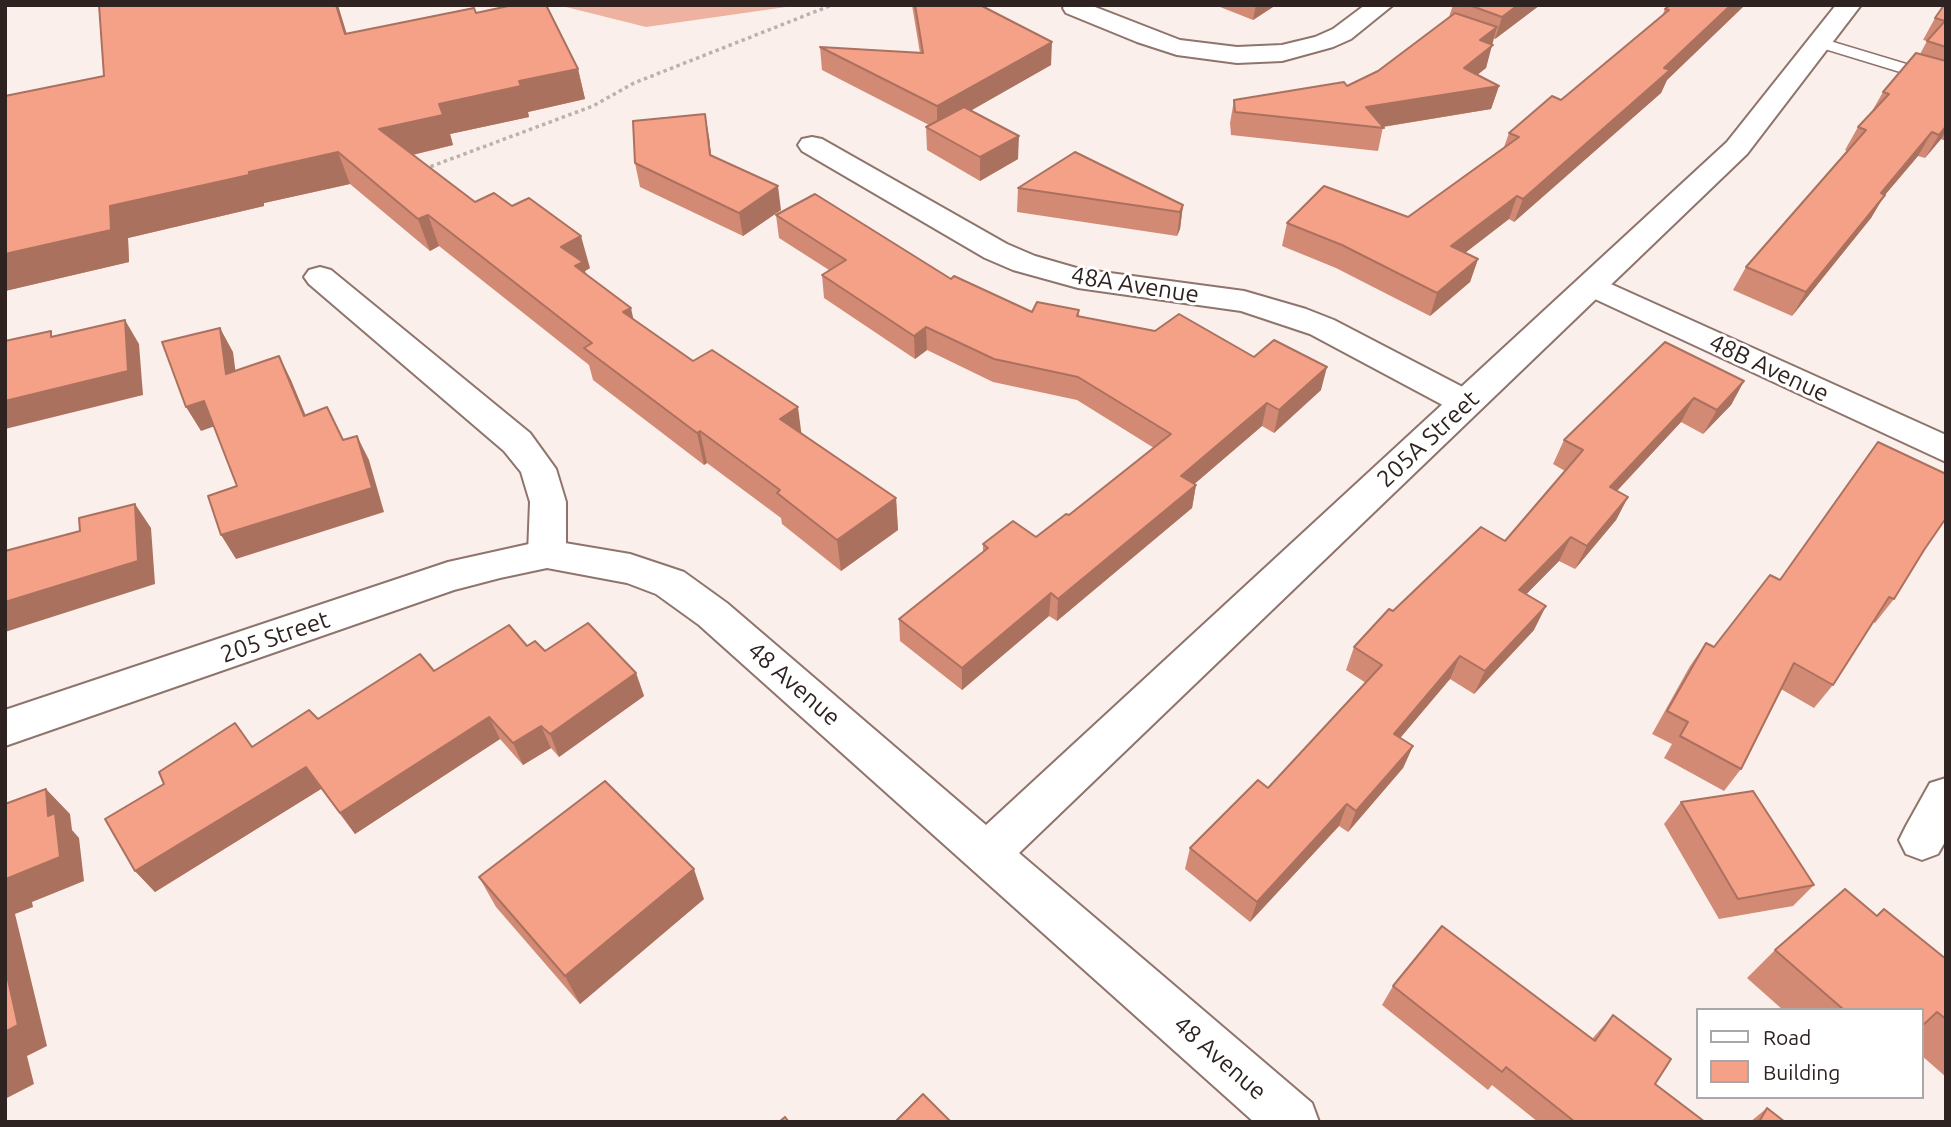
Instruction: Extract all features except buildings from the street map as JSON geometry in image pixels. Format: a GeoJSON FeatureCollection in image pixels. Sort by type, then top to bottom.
{"type":"FeatureCollection","features":[{"type":"Feature","properties":{"kind":"street"},"geometry":{"type":"LineString","coordinates":[[1075,8],[1177,47],[1237,55],[1303,50],[1342,34],[1381,5]]}},
{"type":"Feature","properties":{"kind":"street","name":"205A Street"},"geometry":{"type":"LineString","coordinates":[[986,854],[1737,148],[1849,5]]}},
{"type":"Feature","properties":{"kind":"street","name":"48A Avenue"},"geometry":{"type":"LineString","coordinates":[[812,145],[996,251],[1024,263],[1078,278],[1244,301],[1295,316],[1348,340],[1466,403]]}},
{"type":"Feature","properties":{"kind":"street"},"geometry":{"type":"LineString","coordinates":[[320,277],[517,442],[538,468],[548,502],[547,554]]}},
{"type":"Feature","properties":{"kind":"street","name":"48B Avenue"},"geometry":{"type":"LineString","coordinates":[[1593,286],[1946,450]]}},
{"type":"Feature","properties":{"kind":"street","name":"205 Street"},"geometry":{"type":"LineString","coordinates":[[5,728],[449,577],[500,562],[547,554]]}},
{"type":"Feature","properties":{"kind":"street","name":"48 Avenue"},"geometry":{"type":"LineString","coordinates":[[547,554],[630,569],[670,583],[713,614],[1293,1122]]}},
{"type":"Feature","properties":{"kind":"street"},"geometry":{"type":"LineString","coordinates":[[1922,840],[1946,797]]}},
{"type":"Feature","properties":{"kind":"lane"},"geometry":{"type":"LineString","coordinates":[[1820,43],[1946,81]]}},
{"type":"Feature","properties":{"kind":"path"},"geometry":{"type":"LineString","coordinates":[[421,170],[593,106],[634,83],[832,5]]}},
{"type":"Feature","properties":{"kind":"shaded area"},"geometry":{"type":"Polygon","coordinates":[[[558,5],[800,5],[646,27],[558,5]]]}}]}
